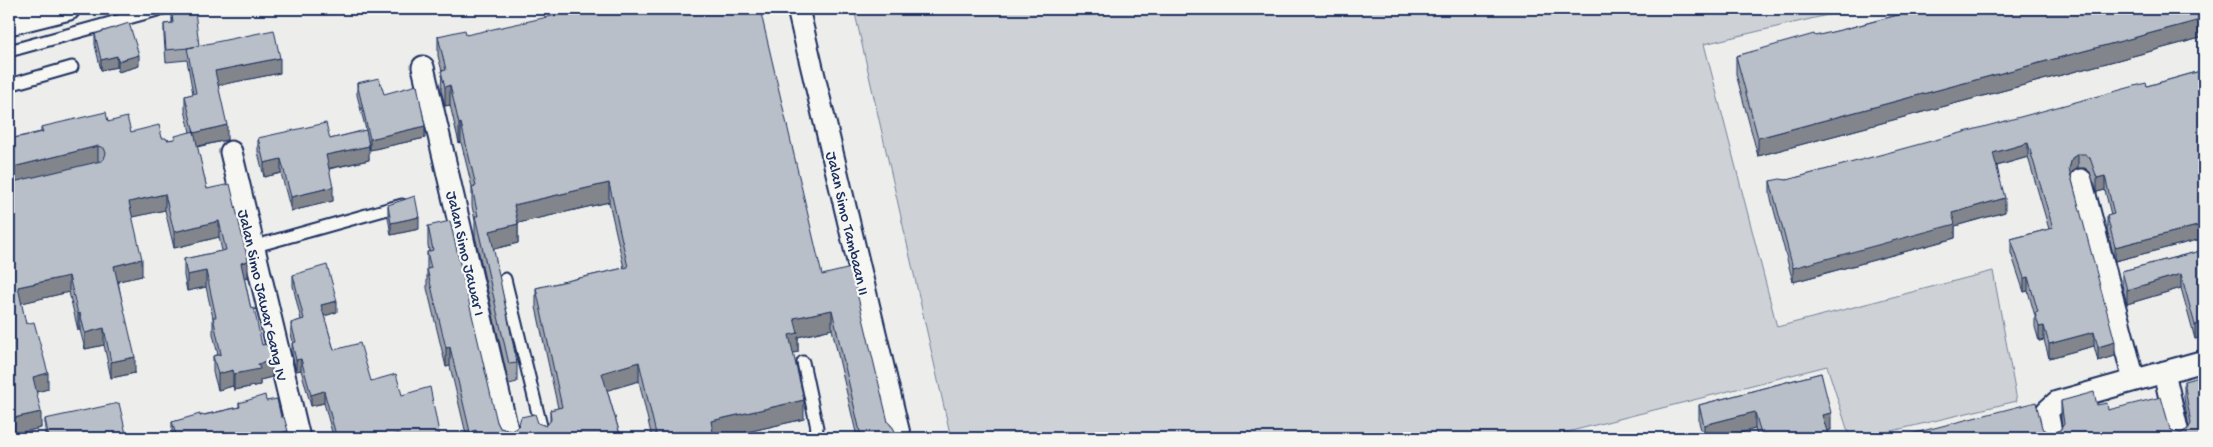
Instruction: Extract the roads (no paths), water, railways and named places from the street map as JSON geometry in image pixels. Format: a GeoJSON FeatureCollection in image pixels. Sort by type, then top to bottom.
{"type":"FeatureCollection","features":[{"type":"Feature","properties":{"kind":"street"},"geometry":{"type":"LineString","coordinates":[[9,24],[69,9]]}},
{"type":"Feature","properties":{"kind":"street","name":"Jalan Simo Tambaan II"},"geometry":{"type":"LineString","coordinates":[[798,9],[900,438]]}},
{"type":"Feature","properties":{"kind":"street","name":"Jalan Simo Jawar I"},"geometry":{"type":"LineString","coordinates":[[423,68],[510,438]]}},
{"type":"Feature","properties":{"kind":"street","name":"Jalan Simo Jawar Gang IV"},"geometry":{"type":"LineString","coordinates":[[231,152],[298,438]]}},
{"type":"Feature","properties":{"kind":"street"},"geometry":{"type":"LineString","coordinates":[[2082,180],[2116,274],[2134,380]]}},
{"type":"Feature","properties":{"kind":"street"},"geometry":{"type":"LineString","coordinates":[[2052,438],[2047,412],[2057,402],[2204,361]]}},
{"type":"Feature","properties":{"kind":"street"},"geometry":{"type":"LineString","coordinates":[[2164,372],[2180,438]]}},
{"type":"Feature","properties":{"kind":"lane"},"geometry":{"type":"LineString","coordinates":[[9,51],[161,9]]}},
{"type":"Feature","properties":{"kind":"lane"},"geometry":{"type":"LineString","coordinates":[[9,85],[72,67]]}},
{"type":"Feature","properties":{"kind":"lane"},"geometry":{"type":"LineString","coordinates":[[252,247],[410,203]]}},
{"type":"Feature","properties":{"kind":"lane"},"geometry":{"type":"LineString","coordinates":[[505,279],[544,438]]}},
{"type":"Feature","properties":{"kind":"lane"},"geometry":{"type":"LineString","coordinates":[[803,362],[817,428],[814,438]]}}]}
